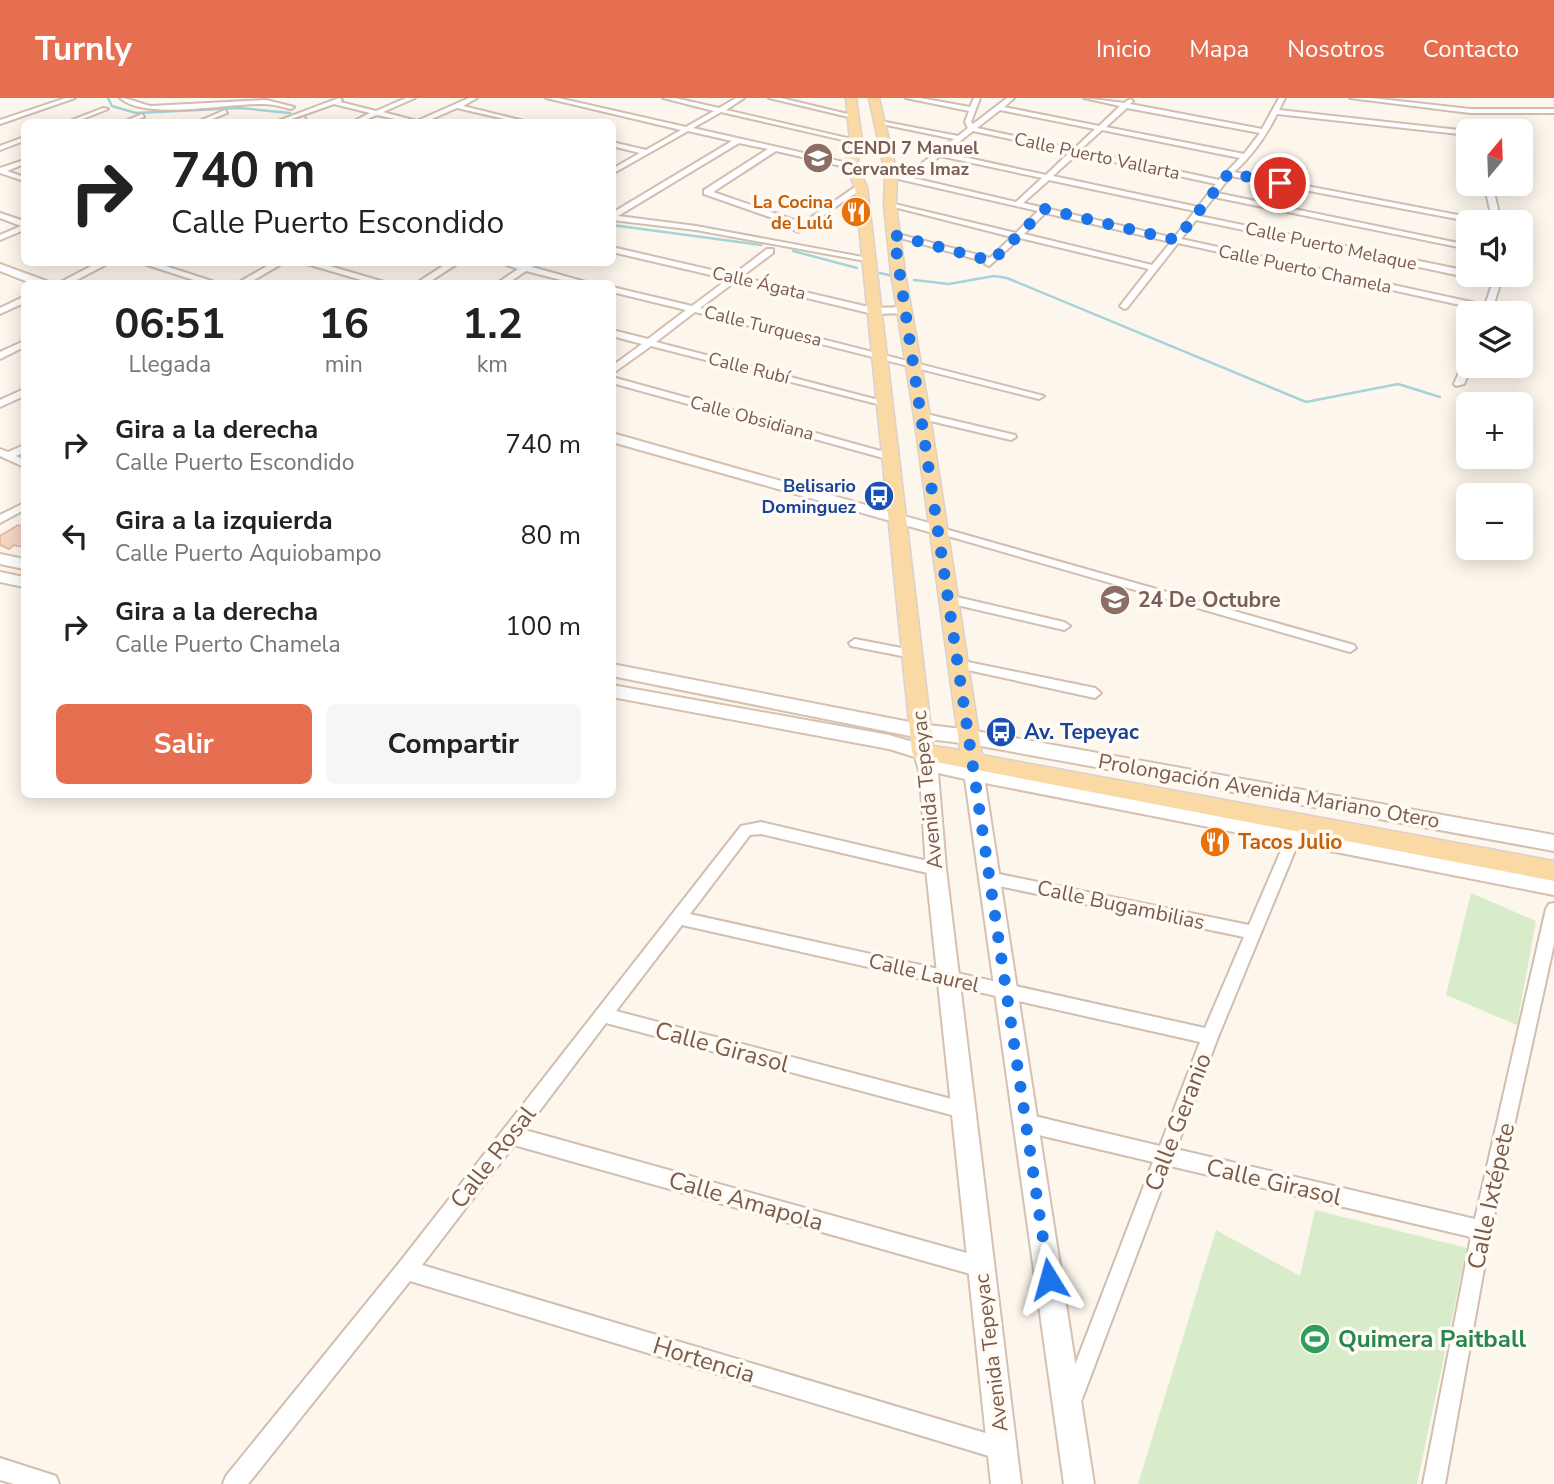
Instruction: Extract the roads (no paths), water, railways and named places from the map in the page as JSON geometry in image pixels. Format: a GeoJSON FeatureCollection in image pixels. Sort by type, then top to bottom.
{"type":"FeatureCollection","features":[{"type":"Feature","properties":{"kind":"main road"},"geometry":{"type":"LineString","coordinates":[[851,98],[856,141],[851,165]]}},
{"type":"Feature","properties":{"kind":"main road"},"geometry":{"type":"LineString","coordinates":[[874,98],[877,121],[891,173],[890,205],[894,235],[971,755]]}},
{"type":"Feature","properties":{"kind":"main road","name":"Avenida Tepeyac"},"geometry":{"type":"LineString","coordinates":[[851,165],[861,187],[923,747]]}},
{"type":"Feature","properties":{"kind":"main road","name":"Prolongación Avenida Mariano Otero"},"geometry":{"type":"LineString","coordinates":[[923,747],[1554,856]]}},
{"type":"Feature","properties":{"kind":"main road","name":"Prolongación Avenida Mariano Otero"},"geometry":{"type":"LineString","coordinates":[[971,755],[1554,871]]}},
{"type":"Feature","properties":{"kind":"street"},"geometry":{"type":"LineString","coordinates":[[42,98],[57,103]]}},
{"type":"Feature","properties":{"kind":"street"},"geometry":{"type":"LineString","coordinates":[[0,122],[72,98]]}},
{"type":"Feature","properties":{"kind":"street"},"geometry":{"type":"LineString","coordinates":[[123,98],[133,105],[158,108],[273,103],[291,107]]}},
{"type":"Feature","properties":{"kind":"street"},"geometry":{"type":"LineString","coordinates":[[133,105],[153,98]]}},
{"type":"Feature","properties":{"kind":"street"},"geometry":{"type":"LineString","coordinates":[[207,105],[225,98]]}},
{"type":"Feature","properties":{"kind":"street"},"geometry":{"type":"LineString","coordinates":[[273,103],[284,98]]}},
{"type":"Feature","properties":{"kind":"street"},"geometry":{"type":"LineString","coordinates":[[286,119],[344,98]]}},
{"type":"Feature","properties":{"kind":"street"},"geometry":{"type":"LineString","coordinates":[[363,119],[412,98]]}},
{"type":"Feature","properties":{"kind":"street"},"geometry":{"type":"LineString","coordinates":[[427,119],[474,98]]}},
{"type":"Feature","properties":{"kind":"street","name":"Calle Puerto Chamela"},"geometry":{"type":"LineString","coordinates":[[549,98],[891,173],[1456,304]]}},
{"type":"Feature","properties":{"kind":"street"},"geometry":{"type":"LineString","coordinates":[[666,98],[856,141]]}},
{"type":"Feature","properties":{"kind":"street"},"geometry":{"type":"LineString","coordinates":[[616,170],[741,98]]}},
{"type":"Feature","properties":{"kind":"street"},"geometry":{"type":"LineString","coordinates":[[772,98],[853,116]]}},
{"type":"Feature","properties":{"kind":"street"},"geometry":{"type":"LineString","coordinates":[[909,98],[973,110]]}},
{"type":"Feature","properties":{"kind":"street"},"geometry":{"type":"LineString","coordinates":[[972,129],[968,122],[977,98]]}},
{"type":"Feature","properties":{"kind":"street"},"geometry":{"type":"LineString","coordinates":[[908,178],[1011,98]]}},
{"type":"Feature","properties":{"kind":"street"},"geometry":{"type":"LineString","coordinates":[[1087,98],[1265,132]]}},
{"type":"Feature","properties":{"kind":"street"},"geometry":{"type":"LineString","coordinates":[[1019,203],[1133,98]]}},
{"type":"Feature","properties":{"kind":"street"},"geometry":{"type":"LineString","coordinates":[[1124,306],[1229,173],[1247,157],[1265,132],[1282,98]]}},
{"type":"Feature","properties":{"kind":"street"},"geometry":{"type":"LineString","coordinates":[[1353,98],[1470,111],[1554,110]]}},
{"type":"Feature","properties":{"kind":"street"},"geometry":{"type":"LineString","coordinates":[[333,102],[402,119]]}},
{"type":"Feature","properties":{"kind":"street"},"geometry":{"type":"LineString","coordinates":[[457,106],[512,119]]}},
{"type":"Feature","properties":{"kind":"street"},"geometry":{"type":"LineString","coordinates":[[999,108],[1247,157]]}},
{"type":"Feature","properties":{"kind":"street"},"geometry":{"type":"LineString","coordinates":[[78,119],[106,109]]}},
{"type":"Feature","properties":{"kind":"street"},"geometry":{"type":"LineString","coordinates":[[1470,111],[1472,119]]}},
{"type":"Feature","properties":{"kind":"street"},"geometry":{"type":"LineString","coordinates":[[208,119],[225,112]]}},
{"type":"Feature","properties":{"kind":"street"},"geometry":{"type":"LineString","coordinates":[[1276,112],[1456,132]]}},
{"type":"Feature","properties":{"kind":"street"},"geometry":{"type":"LineString","coordinates":[[612,119],[622,114]]}},
{"type":"Feature","properties":{"kind":"street"},"geometry":{"type":"LineString","coordinates":[[134,119],[142,116]]}},
{"type":"Feature","properties":{"kind":"street"},"geometry":{"type":"LineString","coordinates":[[877,121],[960,138]]}},
{"type":"Feature","properties":{"kind":"street","name":"Calle Puerto Vallarta"},"geometry":{"type":"LineString","coordinates":[[972,129],[1222,183]]}},
{"type":"Feature","properties":{"kind":"street"},"geometry":{"type":"LineString","coordinates":[[0,148],[21,140]]}},
{"type":"Feature","properties":{"kind":"street"},"geometry":{"type":"LineString","coordinates":[[616,215],[739,140]]}},
{"type":"Feature","properties":{"kind":"street"},"geometry":{"type":"LineString","coordinates":[[616,145],[646,152]]}},
{"type":"Feature","properties":{"kind":"street"},"geometry":{"type":"LineString","coordinates":[[774,149],[707,192],[804,226]]}},
{"type":"Feature","properties":{"kind":"street","name":"Calle Puerto Melaque"},"geometry":{"type":"LineString","coordinates":[[939,154],[1456,271]]}},
{"type":"Feature","properties":{"kind":"street"},"geometry":{"type":"LineString","coordinates":[[0,171],[21,163]]}},
{"type":"Feature","properties":{"kind":"street"},"geometry":{"type":"LineString","coordinates":[[0,164],[9,168]]}},
{"type":"Feature","properties":{"kind":"street"},"geometry":{"type":"LineString","coordinates":[[0,171],[21,178]]}},
{"type":"Feature","properties":{"kind":"street"},"geometry":{"type":"LineString","coordinates":[[1229,173],[1456,217]]}},
{"type":"Feature","properties":{"kind":"street"},"geometry":{"type":"LineString","coordinates":[[782,242],[861,187]]}},
{"type":"Feature","properties":{"kind":"street"},"geometry":{"type":"LineString","coordinates":[[1213,194],[1456,245]]}},
{"type":"Feature","properties":{"kind":"street"},"geometry":{"type":"LineString","coordinates":[[890,205],[1154,268]]}},
{"type":"Feature","properties":{"kind":"street"},"geometry":{"type":"LineString","coordinates":[[894,235],[990,263],[1045,209]]}},
{"type":"Feature","properties":{"kind":"street"},"geometry":{"type":"LineString","coordinates":[[0,215],[21,225]]}},
{"type":"Feature","properties":{"kind":"street"},"geometry":{"type":"LineString","coordinates":[[616,218],[782,242],[869,260]]}},
{"type":"Feature","properties":{"kind":"street"},"geometry":{"type":"LineString","coordinates":[[0,238],[21,228]]}},
{"type":"Feature","properties":{"kind":"street","name":"Calle Ágata"},"geometry":{"type":"LineString","coordinates":[[616,250],[873,311],[906,310]]}},
{"type":"Feature","properties":{"kind":"street"},"geometry":{"type":"LineString","coordinates":[[616,368],[770,251]]}},
{"type":"Feature","properties":{"kind":"street"},"geometry":{"type":"LineString","coordinates":[[69,280],[99,266]]}},
{"type":"Feature","properties":{"kind":"street"},"geometry":{"type":"LineString","coordinates":[[156,266],[203,280]]}},
{"type":"Feature","properties":{"kind":"street"},"geometry":{"type":"LineString","coordinates":[[247,280],[274,266]]}},
{"type":"Feature","properties":{"kind":"street"},"geometry":{"type":"LineString","coordinates":[[319,266],[372,280]]}},
{"type":"Feature","properties":{"kind":"street"},"geometry":{"type":"LineString","coordinates":[[426,280],[449,266]]}},
{"type":"Feature","properties":{"kind":"street"},"geometry":{"type":"LineString","coordinates":[[517,266],[573,280]]}},
{"type":"Feature","properties":{"kind":"street"},"geometry":{"type":"LineString","coordinates":[[506,280],[527,266]]}},
{"type":"Feature","properties":{"kind":"street"},"geometry":{"type":"LineString","coordinates":[[2,270],[33,280]]}},
{"type":"Feature","properties":{"kind":"street","name":"Calle Turquesa"},"geometry":{"type":"LineString","coordinates":[[616,290],[1039,396]]}},
{"type":"Feature","properties":{"kind":"street"},"geometry":{"type":"LineString","coordinates":[[0,311],[21,301]]}},
{"type":"Feature","properties":{"kind":"street","name":"Calle Rubí"},"geometry":{"type":"LineString","coordinates":[[616,334],[885,403]]}},
{"type":"Feature","properties":{"kind":"street"},"geometry":{"type":"LineString","coordinates":[[0,356],[21,346]]}},
{"type":"Feature","properties":{"kind":"street"},"geometry":{"type":"LineString","coordinates":[[1459,384],[1462,378]]}},
{"type":"Feature","properties":{"kind":"street","name":"Calle Obsidiana"},"geometry":{"type":"LineString","coordinates":[[616,381],[891,457]]}},
{"type":"Feature","properties":{"kind":"street"},"geometry":{"type":"LineString","coordinates":[[0,404],[21,394]]}},
{"type":"Feature","properties":{"kind":"street"},"geometry":{"type":"LineString","coordinates":[[922,416],[1011,437]]}},
{"type":"Feature","properties":{"kind":"street"},"geometry":{"type":"LineString","coordinates":[[616,438],[1350,648]]}},
{"type":"Feature","properties":{"kind":"street"},"geometry":{"type":"LineString","coordinates":[[4,454],[21,449]]}},
{"type":"Feature","properties":{"kind":"street"},"geometry":{"type":"LineString","coordinates":[[4,454],[21,462]]}},
{"type":"Feature","properties":{"kind":"street"},"geometry":{"type":"LineString","coordinates":[[0,520],[21,508]]}},
{"type":"Feature","properties":{"kind":"street"},"geometry":{"type":"LineString","coordinates":[[0,558],[21,563]]}},
{"type":"Feature","properties":{"kind":"street"},"geometry":{"type":"LineString","coordinates":[[0,577],[21,581]]}},
{"type":"Feature","properties":{"kind":"street"},"geometry":{"type":"LineString","coordinates":[[948,598],[1064,626]]}},
{"type":"Feature","properties":{"kind":"street"},"geometry":{"type":"LineString","coordinates":[[855,643],[912,654]]}},
{"type":"Feature","properties":{"kind":"street"},"geometry":{"type":"LineString","coordinates":[[958,664],[1094,693]]}},
{"type":"Feature","properties":{"kind":"street","name":"Prolongación Avenida Mariano Otero"},"geometry":{"type":"LineString","coordinates":[[616,671],[923,747]]}},
{"type":"Feature","properties":{"kind":"street","name":"Prolongación Avenida Mariano Otero"},"geometry":{"type":"LineString","coordinates":[[616,692],[923,747]]}},
{"type":"Feature","properties":{"kind":"street","name":"Avenida Tepeyac"},"geometry":{"type":"LineString","coordinates":[[923,747],[1006,1484]]}},
{"type":"Feature","properties":{"kind":"street"},"geometry":{"type":"LineString","coordinates":[[971,755],[1079,1484]]}},
{"type":"Feature","properties":{"kind":"street","name":"Prolongación Avenida Mariano Otero"},"geometry":{"type":"LineString","coordinates":[[971,755],[1294,836],[1554,886]]}},
{"type":"Feature","properties":{"kind":"street","name":"Prolongación Avenida Mariano Otero"},"geometry":{"type":"LineString","coordinates":[[971,755],[1554,843]]}},
{"type":"Feature","properties":{"kind":"street","name":"Calle Rosal"},"geometry":{"type":"LineString","coordinates":[[234,1484],[406,1270],[750,828],[761,828],[936,869]]}},
{"type":"Feature","properties":{"kind":"street","name":"Calle Geranio"},"geometry":{"type":"LineString","coordinates":[[1068,1410],[1210,1037],[1294,836]]}},
{"type":"Feature","properties":{"kind":"street","name":"Calle Bugambilias"},"geometry":{"type":"LineString","coordinates":[[989,878],[1252,932]]}},
{"type":"Feature","properties":{"kind":"street","name":"Calle Ixtépete"},"geometry":{"type":"LineString","coordinates":[[1434,1484],[1482,1230],[1554,909]]}},
{"type":"Feature","properties":{"kind":"street","name":"Calle Laurel"},"geometry":{"type":"LineString","coordinates":[[679,918],[1210,1037]]}},
{"type":"Feature","properties":{"kind":"street","name":"Calle Girasol"},"geometry":{"type":"LineString","coordinates":[[603,1015],[963,1110]]}},
{"type":"Feature","properties":{"kind":"street","name":"Calle Girasol"},"geometry":{"type":"LineString","coordinates":[[1026,1123],[1482,1230]]}},
{"type":"Feature","properties":{"kind":"street","name":"Calle Amapola"},"geometry":{"type":"LineString","coordinates":[[510,1135],[981,1267]]}},
{"type":"Feature","properties":{"kind":"street","name":"Hortencia"},"geometry":{"type":"LineString","coordinates":[[406,1270],[1002,1449]]}},
{"type":"Feature","properties":{"kind":"street"},"geometry":{"type":"LineString","coordinates":[[0,1469],[48,1484]]}},
{"type":"Feature","properties":{"kind":"waterway"},"geometry":{"type":"LineString","coordinates":[[108,98],[112,106],[136,113],[240,108],[290,113]]}},
{"type":"Feature","properties":{"kind":"waterway"},"geometry":{"type":"LineString","coordinates":[[616,226],[761,245]]}},
{"type":"Feature","properties":{"kind":"waterway"},"geometry":{"type":"LineString","coordinates":[[793,251],[857,268]]}},
{"type":"Feature","properties":{"kind":"waterway"},"geometry":{"type":"LineString","coordinates":[[880,273],[893,276]]}},
{"type":"Feature","properties":{"kind":"waterway"},"geometry":{"type":"LineString","coordinates":[[914,280],[949,284],[994,276],[1007,278],[1306,402],[1398,384],[1440,397]]}},
{"type":"Feature","properties":{"kind":"place","name":"CENDI 7 Manuel Cervantes Imaz"},"geometry":{"type":"Point","coordinates":[818,158]}},
{"type":"Feature","properties":{"kind":"place","name":"La Cocina de Lulú"},"geometry":{"type":"Point","coordinates":[856,212]}},
{"type":"Feature","properties":{"kind":"place","name":"Belisario Dominguez"},"geometry":{"type":"Point","coordinates":[879,496]}},
{"type":"Feature","properties":{"kind":"place","name":"24 De Octubre"},"geometry":{"type":"Point","coordinates":[1115,600]}},
{"type":"Feature","properties":{"kind":"place","name":"Av. Tepeyac"},"geometry":{"type":"Point","coordinates":[1001,732]}},
{"type":"Feature","properties":{"kind":"place","name":"Tacos Julio"},"geometry":{"type":"Point","coordinates":[1215,842]}},
{"type":"Feature","properties":{"kind":"place","name":"Quimera Paitball"},"geometry":{"type":"Point","coordinates":[1315,1339]}}]}
